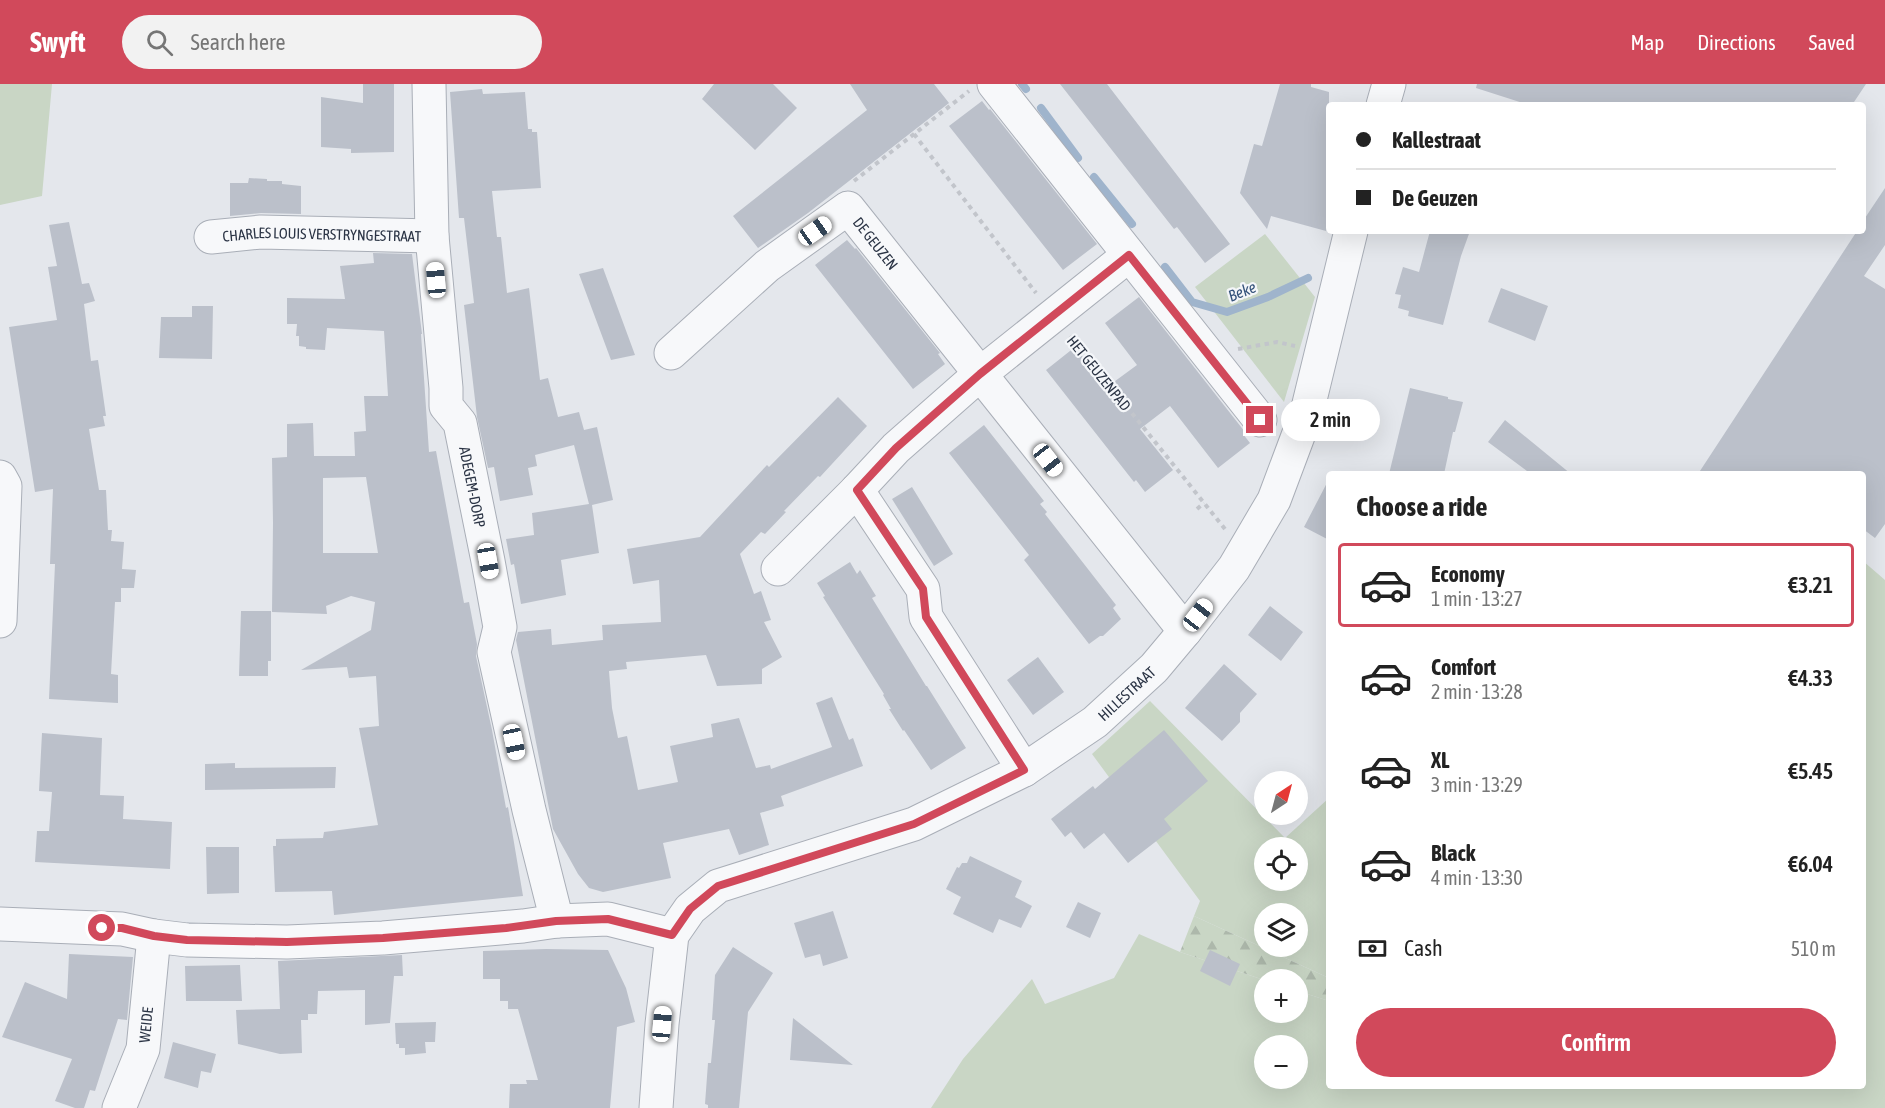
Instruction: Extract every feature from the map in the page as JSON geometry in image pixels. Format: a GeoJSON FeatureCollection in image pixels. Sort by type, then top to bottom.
{"type":"FeatureCollection","features":[{"type":"Feature","properties":{"kind":"street","name":"ADEGEM-DORP"},"geometry":{"type":"LineString","coordinates":[[429,84],[432,236],[446,406],[460,423],[500,627],[494,652],[556,921]]}},
{"type":"Feature","properties":{"kind":"street"},"geometry":{"type":"LineString","coordinates":[[994,84],[1260,420]]}},
{"type":"Feature","properties":{"kind":"street"},"geometry":{"type":"LineString","coordinates":[[1384,102],[1389,84]]}},
{"type":"Feature","properties":{"kind":"street","name":"DE GEUZEN"},"geometry":{"type":"LineString","coordinates":[[671,353],[766,266],[848,208],[1185,631]]}},
{"type":"Feature","properties":{"kind":"street","name":"CHARLES LOUIS VERSTRYNGESTRAAT"},"geometry":{"type":"LineString","coordinates":[[211,237],[261,232],[432,236]]}},
{"type":"Feature","properties":{"kind":"street","name":"HILLESTRAAT"},"geometry":{"type":"LineString","coordinates":[[672,935],[690,909],[718,886],[914,824],[1024,770],[1095,722],[1155,668],[1234,568],[1274,500],[1307,412],[1350,234]]}},
{"type":"Feature","properties":{"kind":"street"},"geometry":{"type":"LineString","coordinates":[[778,569],[896,448],[980,374],[1129,255]]}},
{"type":"Feature","properties":{"kind":"street"},"geometry":{"type":"LineString","coordinates":[[0,477],[5,486],[0,621]]}},
{"type":"Feature","properties":{"kind":"street"},"geometry":{"type":"LineString","coordinates":[[857,490],[923,589],[926,617],[1024,770]]}},
{"type":"Feature","properties":{"kind":"street"},"geometry":{"type":"LineString","coordinates":[[0,924],[122,928],[154,936],[187,940],[265,941],[372,939],[556,921],[608,919],[672,935],[656,1108]]}},
{"type":"Feature","properties":{"kind":"street","name":"WEIDE"},"geometry":{"type":"LineString","coordinates":[[119,1108],[143,1049],[154,936]]}},
{"type":"Feature","properties":{"kind":"path"},"geometry":{"type":"LineString","coordinates":[[848,208],[847,186],[977,84]]}},
{"type":"Feature","properties":{"kind":"path","name":"HET GEUZENPAD"},"geometry":{"type":"LineString","coordinates":[[914,134],[1053,315],[1243,552]]}},
{"type":"Feature","properties":{"kind":"path"},"geometry":{"type":"LineString","coordinates":[[1214,362],[1241,347],[1277,342],[1322,354]]}},
{"type":"Feature","properties":{"kind":"path"},"geometry":{"type":"LineString","coordinates":[[1197,509],[1204,503]]}},
{"type":"Feature","properties":{"kind":"green space"},"geometry":{"type":"Polygon","coordinates":[[[0,84],[52,84],[42,196],[0,205],[0,84]]]}},
{"type":"Feature","properties":{"kind":"green space"},"geometry":{"type":"Polygon","coordinates":[[[1265,234],[1315,297],[1284,402],[1195,287],[1265,234]]]}},
{"type":"Feature","properties":{"kind":"green space"},"geometry":{"type":"Polygon","coordinates":[[[1866,564],[1885,580],[1885,1108],[931,1108],[963,1059],[1032,979],[1045,1004],[1114,978],[1139,934],[1180,952],[1254,977],[1254,1023],[1308,1023],[1308,994],[1326,1000],[1326,1089],[1866,1089],[1866,564]]]}},
{"type":"Feature","properties":{"kind":"green space"},"geometry":{"type":"Polygon","coordinates":[[[1150,701],[1254,807],[1254,825],[1272,825],[1284,837],[1254,837],[1254,891],[1308,891],[1308,837],[1286,837],[1299,825],[1308,825],[1308,817],[1326,801],[1326,977],[1283,957],[1308,957],[1308,903],[1254,903],[1254,944],[1194,916],[1200,901],[1092,754],[1150,701]]]}},
{"type":"Feature","properties":{"kind":"green space"},"geometry":{"type":"Polygon","coordinates":[[[1194,916],[1254,944],[1254,957],[1283,957],[1326,977],[1326,1000],[1308,994],[1308,969],[1254,969],[1254,977],[1180,952],[1194,916]]]}},
{"type":"Feature","properties":{"kind":"building"},"geometry":{"type":"Polygon","coordinates":[[[363,84],[394,84],[394,152],[351,153],[351,149],[321,147],[321,97],[363,103],[363,84]]]}},
{"type":"Feature","properties":{"kind":"building"},"geometry":{"type":"Polygon","coordinates":[[[714,84],[773,84],[797,108],[755,150],[702,99],[714,84]]]}},
{"type":"Feature","properties":{"kind":"building"},"geometry":{"type":"Polygon","coordinates":[[[850,84],[934,84],[949,103],[808,213],[758,248],[733,216],[867,110],[850,84]]]}},
{"type":"Feature","properties":{"kind":"building"},"geometry":{"type":"Polygon","coordinates":[[[1060,84],[1107,84],[1230,244],[1205,263],[1177,227],[1174,229],[1060,84]]]}},
{"type":"Feature","properties":{"kind":"building"},"geometry":{"type":"Polygon","coordinates":[[[1280,84],[1311,84],[1311,87],[1329,92],[1329,102],[1326,102],[1326,231],[1271,216],[1267,229],[1240,193],[1254,144],[1262,146],[1280,84]]]}},
{"type":"Feature","properties":{"kind":"building"},"geometry":{"type":"Polygon","coordinates":[[[1477,84],[1866,84],[1854,102],[1520,102],[1476,88],[1477,84]]]}},
{"type":"Feature","properties":{"kind":"building"},"geometry":{"type":"Polygon","coordinates":[[[482,89],[483,94],[525,92],[528,129],[537,132],[541,188],[492,191],[497,237],[501,237],[507,293],[529,288],[540,380],[548,378],[558,417],[579,412],[584,430],[597,427],[613,500],[592,505],[599,553],[561,560],[566,595],[521,604],[514,564],[511,565],[506,539],[534,535],[532,513],[589,504],[574,445],[535,455],[537,466],[528,468],[533,495],[500,501],[494,467],[488,468],[477,417],[464,305],[474,303],[464,218],[459,218],[450,92],[482,89]]]}},
{"type":"Feature","properties":{"kind":"building"},"geometry":{"type":"Polygon","coordinates":[[[982,101],[1097,244],[1063,270],[949,126],[982,101]]]}},
{"type":"Feature","properties":{"kind":"building"},"geometry":{"type":"Polygon","coordinates":[[[249,178],[282,181],[282,184],[301,186],[301,214],[261,213],[230,216],[230,183],[248,183],[249,178]]]}},
{"type":"Feature","properties":{"kind":"building"},"geometry":{"type":"Polygon","coordinates":[[[1885,188],[1885,245],[1864,276],[1885,289],[1885,524],[1875,538],[1866,531],[1866,471],[1700,471],[1855,234],[1866,234],[1866,216],[1885,188]]]}},
{"type":"Feature","properties":{"kind":"building"},"geometry":{"type":"Polygon","coordinates":[[[69,222],[82,284],[89,283],[95,301],[84,304],[91,361],[98,360],[106,416],[103,416],[105,426],[89,429],[99,490],[106,490],[108,530],[112,530],[111,541],[124,542],[122,569],[136,570],[134,588],[121,588],[121,602],[115,602],[111,674],[118,675],[118,703],[49,699],[55,564],[50,564],[53,489],[35,492],[9,327],[57,320],[48,267],[57,266],[49,225],[69,222]]]}},
{"type":"Feature","properties":{"kind":"building"},"geometry":{"type":"Polygon","coordinates":[[[1429,234],[1469,234],[1443,325],[1408,316],[1409,311],[1398,308],[1401,295],[1395,294],[1403,267],[1419,272],[1429,234]]]}},
{"type":"Feature","properties":{"kind":"building"},"geometry":{"type":"Polygon","coordinates":[[[847,240],[856,248],[940,353],[938,354],[945,364],[913,389],[815,265],[847,240]]]}},
{"type":"Feature","properties":{"kind":"building"},"geometry":{"type":"Polygon","coordinates":[[[373,253],[412,254],[422,334],[429,452],[436,451],[464,603],[469,602],[477,644],[476,656],[506,808],[508,807],[523,896],[334,915],[332,891],[275,892],[273,846],[276,846],[276,839],[323,838],[324,832],[378,825],[359,728],[379,726],[376,676],[349,678],[347,667],[301,670],[371,630],[375,602],[351,596],[326,606],[327,614],[272,612],[272,458],[287,457],[287,424],[313,423],[314,456],[355,456],[354,432],[366,431],[364,396],[388,396],[384,331],[327,328],[325,350],[306,349],[306,347],[299,346],[299,336],[296,336],[297,324],[287,324],[287,298],[345,299],[340,266],[374,263],[373,253]],[[366,477],[323,478],[323,553],[378,553],[366,477]]]}},
{"type":"Feature","properties":{"kind":"building"},"geometry":{"type":"Polygon","coordinates":[[[603,268],[635,355],[611,360],[579,274],[603,268]]]}},
{"type":"Feature","properties":{"kind":"building"},"geometry":{"type":"Polygon","coordinates":[[[1501,288],[1548,306],[1535,341],[1488,322],[1501,288]]]}},
{"type":"Feature","properties":{"kind":"building"},"geometry":{"type":"Polygon","coordinates":[[[1139,297],[1245,432],[1243,434],[1250,443],[1218,468],[1170,406],[1140,429],[1173,470],[1145,492],[1136,480],[1134,482],[1046,370],[1075,347],[1107,387],[1137,365],[1105,323],[1139,297]]]}},
{"type":"Feature","properties":{"kind":"building"},"geometry":{"type":"Polygon","coordinates":[[[192,306],[213,306],[212,359],[159,358],[161,317],[192,317],[192,306]]]}},
{"type":"Feature","properties":{"kind":"building"},"geometry":{"type":"Polygon","coordinates":[[[1410,388],[1463,402],[1455,432],[1453,432],[1445,471],[1390,471],[1410,388]]]}},
{"type":"Feature","properties":{"kind":"building"},"geometry":{"type":"Polygon","coordinates":[[[838,397],[867,426],[820,477],[818,476],[784,511],[786,512],[765,534],[761,532],[740,554],[754,594],[761,591],[771,620],[764,622],[782,657],[762,669],[762,684],[717,686],[706,655],[626,662],[627,669],[609,671],[612,708],[618,738],[627,736],[638,790],[678,782],[670,746],[713,737],[711,724],[739,718],[756,768],[770,765],[771,769],[832,747],[816,703],[832,697],[849,740],[853,738],[863,766],[781,796],[784,806],[760,813],[769,845],[739,855],[729,829],[663,843],[671,878],[603,892],[589,888],[578,874],[553,829],[516,640],[518,632],[551,629],[552,645],[603,640],[602,625],[661,622],[659,580],[633,584],[627,549],[700,537],[767,465],[769,467],[838,397]]]}},
{"type":"Feature","properties":{"kind":"building"},"geometry":{"type":"Polygon","coordinates":[[[1505,420],[1567,471],[1527,471],[1488,442],[1505,420]]]}},
{"type":"Feature","properties":{"kind":"building"},"geometry":{"type":"Polygon","coordinates":[[[984,425],[1044,501],[1040,504],[1047,512],[1045,514],[1116,605],[1113,608],[1121,619],[1103,636],[1089,644],[1024,560],[1029,555],[949,453],[984,425]]]}},
{"type":"Feature","properties":{"kind":"building"},"geometry":{"type":"Polygon","coordinates":[[[1326,485],[1326,538],[1304,527],[1326,485]]]}},
{"type":"Feature","properties":{"kind":"building"},"geometry":{"type":"Polygon","coordinates":[[[912,487],[953,554],[934,566],[892,499],[912,487]]]}},
{"type":"Feature","properties":{"kind":"building"},"geometry":{"type":"Polygon","coordinates":[[[850,562],[857,574],[860,570],[876,596],[872,598],[966,748],[931,770],[889,709],[891,709],[884,694],[823,597],[825,596],[817,583],[850,562]]]}},
{"type":"Feature","properties":{"kind":"building"},"geometry":{"type":"Polygon","coordinates":[[[1270,606],[1303,632],[1281,661],[1248,635],[1270,606]]]}},
{"type":"Feature","properties":{"kind":"building"},"geometry":{"type":"Polygon","coordinates":[[[241,611],[271,611],[271,661],[268,661],[268,676],[239,676],[241,611]]]}},
{"type":"Feature","properties":{"kind":"building"},"geometry":{"type":"Polygon","coordinates":[[[1038,657],[1064,692],[1033,715],[1007,680],[1038,657]]]}},
{"type":"Feature","properties":{"kind":"building"},"geometry":{"type":"Polygon","coordinates":[[[1224,664],[1257,694],[1240,713],[1240,722],[1222,741],[1185,708],[1224,664]]]}},
{"type":"Feature","properties":{"kind":"building"},"geometry":{"type":"Polygon","coordinates":[[[1164,730],[1208,781],[1164,819],[1172,829],[1128,863],[1104,833],[1084,849],[1071,832],[1065,837],[1051,819],[1093,786],[1095,789],[1164,730]]]}},
{"type":"Feature","properties":{"kind":"building"},"geometry":{"type":"Polygon","coordinates":[[[42,733],[102,738],[100,795],[124,796],[123,819],[172,822],[170,869],[35,862],[37,831],[49,831],[52,792],[39,791],[42,733]]]}},
{"type":"Feature","properties":{"kind":"building"},"geometry":{"type":"Polygon","coordinates":[[[235,763],[235,768],[336,767],[335,788],[205,790],[205,764],[235,763]]]}},
{"type":"Feature","properties":{"kind":"building"},"geometry":{"type":"Polygon","coordinates":[[[206,847],[239,847],[239,893],[207,894],[206,847]]]}},
{"type":"Feature","properties":{"kind":"building"},"geometry":{"type":"Polygon","coordinates":[[[970,856],[1022,881],[1015,897],[1032,906],[1021,928],[999,919],[993,933],[953,914],[961,897],[946,889],[957,867],[959,868],[962,863],[967,863],[970,856]]]}},
{"type":"Feature","properties":{"kind":"building"},"geometry":{"type":"Polygon","coordinates":[[[1078,902],[1101,913],[1090,938],[1066,927],[1078,902]]]}},
{"type":"Feature","properties":{"kind":"building"},"geometry":{"type":"Polygon","coordinates":[[[833,911],[848,958],[823,966],[820,954],[805,958],[794,923],[833,911]]]}},
{"type":"Feature","properties":{"kind":"building"},"geometry":{"type":"Polygon","coordinates":[[[733,947],[773,973],[748,1012],[739,1108],[708,1108],[705,1104],[708,1063],[711,1063],[715,1020],[712,1020],[715,975],[733,947]]]}},
{"type":"Feature","properties":{"kind":"building"},"geometry":{"type":"Polygon","coordinates":[[[608,950],[626,988],[635,1022],[617,1027],[610,1108],[509,1108],[510,1084],[527,1084],[526,1080],[538,1080],[518,1009],[508,1009],[508,1001],[500,1001],[500,979],[483,979],[483,951],[608,950]]]}},
{"type":"Feature","properties":{"kind":"building"},"geometry":{"type":"Polygon","coordinates":[[[1210,950],[1240,964],[1230,986],[1200,971],[1210,950]]]}},
{"type":"Feature","properties":{"kind":"building"},"geometry":{"type":"Polygon","coordinates":[[[69,954],[133,957],[127,1020],[118,1019],[95,1091],[90,1090],[84,1108],[75,1108],[55,1101],[72,1059],[2,1037],[25,982],[67,999],[69,954]]]}},
{"type":"Feature","properties":{"kind":"building"},"geometry":{"type":"Polygon","coordinates":[[[402,955],[403,976],[394,976],[390,1023],[365,1025],[365,990],[318,991],[317,1014],[308,1014],[308,1020],[301,1020],[302,1053],[280,1054],[238,1044],[236,1010],[280,1009],[278,961],[402,955]]]}},
{"type":"Feature","properties":{"kind":"building"},"geometry":{"type":"Polygon","coordinates":[[[240,965],[242,1001],[186,1001],[185,966],[240,965]]]}},
{"type":"Feature","properties":{"kind":"building"},"geometry":{"type":"Polygon","coordinates":[[[793,1018],[853,1065],[790,1060],[793,1018]]]}},
{"type":"Feature","properties":{"kind":"building"},"geometry":{"type":"Polygon","coordinates":[[[436,1022],[435,1042],[425,1042],[426,1053],[405,1055],[405,1048],[399,1048],[399,1044],[396,1044],[395,1023],[436,1022]]]}},
{"type":"Feature","properties":{"kind":"building"},"geometry":{"type":"Polygon","coordinates":[[[173,1042],[216,1054],[211,1073],[201,1071],[198,1088],[164,1078],[173,1042]]]}},
{"type":"Feature","properties":{"kind":"waterway","name":"Beke"},"geometry":{"type":"LineString","coordinates":[[1022,84],[1026,89]]}},
{"type":"Feature","properties":{"kind":"waterway","name":"Beke"},"geometry":{"type":"LineString","coordinates":[[1041,108],[1078,158]]}},
{"type":"Feature","properties":{"kind":"waterway","name":"Beke"},"geometry":{"type":"LineString","coordinates":[[1094,177],[1132,224]]}},
{"type":"Feature","properties":{"kind":"waterway","name":"Beke"},"geometry":{"type":"LineString","coordinates":[[1165,267],[1192,302],[1227,312],[1268,297],[1308,278]]}},
{"type":"Feature","properties":{"kind":"route"},"geometry":{"type":"LineString","coordinates":[[102,928],[122,928],[154,936],[187,940],[287,942],[383,938],[506,928],[556,921],[608,919],[672,935],[690,909],[718,886],[914,824],[965,801],[1024,770],[926,617],[923,589],[857,490],[896,448],[980,374],[1129,255],[1260,420]]}}]}
